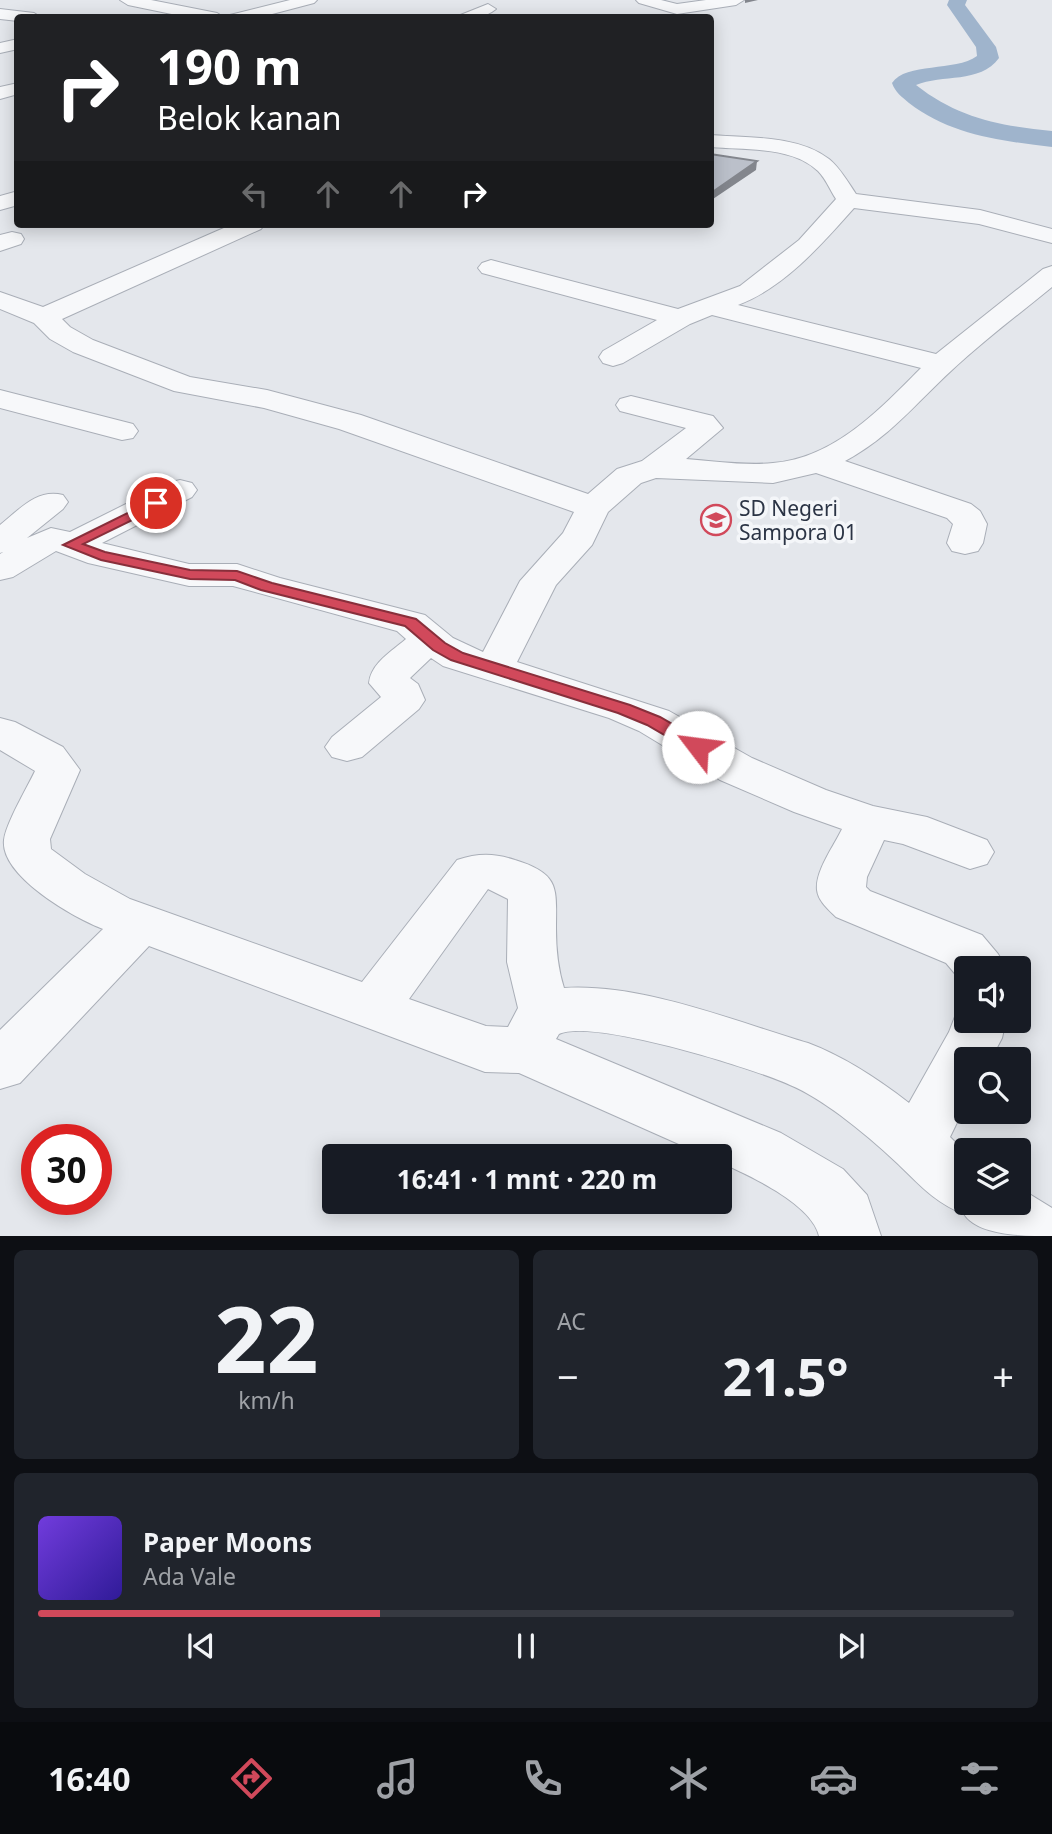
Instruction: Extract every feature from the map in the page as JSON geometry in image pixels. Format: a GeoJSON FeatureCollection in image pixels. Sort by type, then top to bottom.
{"type":"FeatureCollection","features":[{"type":"Feature","properties":{"kind":"street"},"geometry":{"type":"LineString","coordinates":[[253,14],[309,0]]}},
{"type":"Feature","properties":{"kind":"street"},"geometry":{"type":"LineString","coordinates":[[644,0],[677,9],[736,0]]}},
{"type":"Feature","properties":{"kind":"street"},"geometry":{"type":"LineString","coordinates":[[692,0],[709,6]]}},
{"type":"Feature","properties":{"kind":"street"},"geometry":{"type":"LineString","coordinates":[[143,1],[200,14]]}},
{"type":"Feature","properties":{"kind":"street"},"geometry":{"type":"LineString","coordinates":[[254,1],[284,7]]}},
{"type":"Feature","properties":{"kind":"street"},"geometry":{"type":"LineString","coordinates":[[473,14],[488,9]]}},
{"type":"Feature","properties":{"kind":"street"},"geometry":{"type":"LineString","coordinates":[[714,141],[787,150],[812,157],[827,169],[848,200],[980,217],[1052,236]]}},
{"type":"Feature","properties":{"kind":"street"},"geometry":{"type":"LineString","coordinates":[[613,357],[680,318],[749,292],[807,245],[848,200]]}},
{"type":"Feature","properties":{"kind":"street"},"geometry":{"type":"LineString","coordinates":[[44,317],[244,228]]}},
{"type":"Feature","properties":{"kind":"street"},"geometry":{"type":"LineString","coordinates":[[491,268],[680,318]]}},
{"type":"Feature","properties":{"kind":"street"},"geometry":{"type":"LineString","coordinates":[[810,476],[879,425],[941,364],[1052,274]]}},
{"type":"Feature","properties":{"kind":"street"},"geometry":{"type":"LineString","coordinates":[[0,300],[44,317],[60,333],[83,346],[184,385],[267,399],[337,419],[443,453],[593,507]]}},
{"type":"Feature","properties":{"kind":"street"},"geometry":{"type":"LineString","coordinates":[[711,307],[941,364]]}},
{"type":"Feature","properties":{"kind":"street"},"geometry":{"type":"LineString","coordinates":[[0,399],[122,431]]}},
{"type":"Feature","properties":{"kind":"street"},"geometry":{"type":"LineString","coordinates":[[494,669],[539,581],[579,537],[593,507],[629,476],[654,468],[707,428],[702,423],[631,405]]}},
{"type":"Feature","properties":{"kind":"street"},"geometry":{"type":"LineString","coordinates":[[654,468],[810,476],[958,511],[968,518],[970,524],[965,543]]}},
{"type":"Feature","properties":{"kind":"street"},"geometry":{"type":"LineString","coordinates":[[71,545],[180,490]]}},
{"type":"Feature","properties":{"kind":"street"},"geometry":{"type":"LineString","coordinates":[[5,553],[51,502]]}},
{"type":"Feature","properties":{"kind":"street"},"geometry":{"type":"LineString","coordinates":[[5,553],[54,539],[101,555],[190,575],[237,575],[267,586],[411,623],[447,652],[654,721],[736,769],[810,801],[869,821],[911,829],[970,852]]}},
{"type":"Feature","properties":{"kind":"street"},"geometry":{"type":"LineString","coordinates":[[346,747],[404,699],[403,693],[389,683],[390,674],[431,638]]}},
{"type":"Feature","properties":{"kind":"street"},"geometry":{"type":"LineString","coordinates":[[0,732],[48,757],[58,770],[27,839],[28,855],[47,874],[75,894],[140,923],[485,1049],[536,1032],[574,1008],[610,1011],[676,1025],[808,1067],[859,1097],[917,1144],[954,1179]]}},
{"type":"Feature","properties":{"kind":"street"},"geometry":{"type":"LineString","coordinates":[[869,821],[843,877],[841,892],[853,904],[964,949],[970,956]]}},
{"type":"Feature","properties":{"kind":"street"},"geometry":{"type":"LineString","coordinates":[[373,1008],[474,872],[498,871],[532,891],[535,908],[531,925],[536,1032]]}},
{"type":"Feature","properties":{"kind":"street"},"geometry":{"type":"LineString","coordinates":[[0,1066],[140,923]]}},
{"type":"Feature","properties":{"kind":"street"},"geometry":{"type":"LineString","coordinates":[[536,1032],[822,1188],[845,1215],[850,1236]]}},
{"type":"Feature","properties":{"kind":"street"},"geometry":{"type":"LineString","coordinates":[[917,1144],[976,1033]]}},
{"type":"Feature","properties":{"kind":"street"},"geometry":{"type":"LineString","coordinates":[[1009,1215],[1042,1236]]}},
{"type":"Feature","properties":{"kind":"building"},"geometry":{"type":"Polygon","coordinates":[[[714,155],[757,161],[714,191],[714,155]]]}},
{"type":"Feature","properties":{"kind":"waterway"},"geometry":{"type":"LineString","coordinates":[[958,0],[956,5],[986,47],[988,58],[969,69],[913,78],[903,83],[904,87],[939,112],[973,126],[1052,139]]}},
{"type":"Feature","properties":{"kind":"place","name":"SD Negeri Sampora 01"},"geometry":{"type":"Point","coordinates":[716,520]}},
{"type":"Feature","properties":{"kind":"route"},"geometry":{"type":"LineString","coordinates":[[156,503],[71,545],[126,562],[190,575],[237,575],[267,586],[411,623],[457,657],[624,709],[654,721],[698,747]]}}]}
